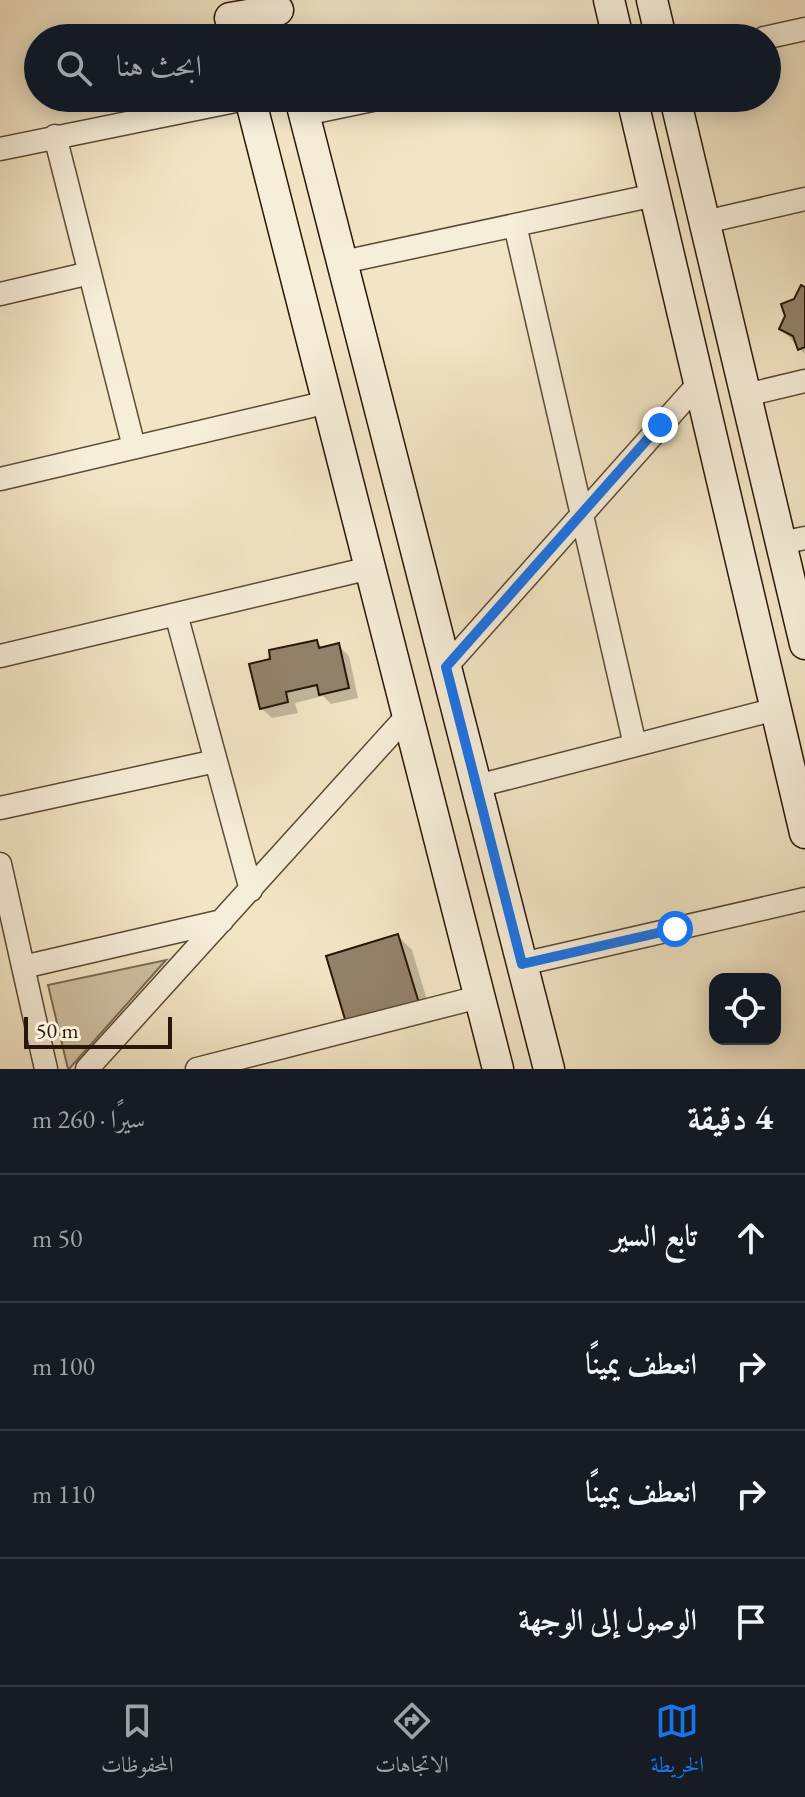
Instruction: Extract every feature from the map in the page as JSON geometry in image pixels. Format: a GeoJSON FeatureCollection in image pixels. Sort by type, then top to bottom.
{"type":"FeatureCollection","features":[{"type":"Feature","properties":{"kind":"street"},"geometry":{"type":"LineString","coordinates":[[609,0],[615,24]]}},
{"type":"Feature","properties":{"kind":"street"},"geometry":{"type":"LineString","coordinates":[[652,0],[658,24]]}},
{"type":"Feature","properties":{"kind":"street"},"geometry":{"type":"LineString","coordinates":[[231,19],[279,16]]}},
{"type":"Feature","properties":{"kind":"street"},"geometry":{"type":"LineString","coordinates":[[781,34],[805,29]]}},
{"type":"Feature","properties":{"kind":"street"},"geometry":{"type":"LineString","coordinates":[[0,149],[178,112]]}},
{"type":"Feature","properties":{"kind":"street"},"geometry":{"type":"LineString","coordinates":[[254,112],[498,1069]]}},
{"type":"Feature","properties":{"kind":"street"},"geometry":{"type":"LineString","coordinates":[[304,112],[549,1069]]}},
{"type":"Feature","properties":{"kind":"street"},"geometry":{"type":"LineString","coordinates":[[635,112],[805,833]]}},
{"type":"Feature","properties":{"kind":"street"},"geometry":{"type":"LineString","coordinates":[[678,112],[746,395],[793,541],[805,644]]}},
{"type":"Feature","properties":{"kind":"street"},"geometry":{"type":"LineString","coordinates":[[55,136],[134,447]]}},
{"type":"Feature","properties":{"kind":"street"},"geometry":{"type":"LineString","coordinates":[[343,262],[655,195]]}},
{"type":"Feature","properties":{"kind":"street"},"geometry":{"type":"LineString","coordinates":[[705,222],[805,199]]}},
{"type":"Feature","properties":{"kind":"street"},"geometry":{"type":"LineString","coordinates":[[515,225],[635,745]]}},
{"type":"Feature","properties":{"kind":"street"},"geometry":{"type":"LineString","coordinates":[[0,294],[90,273]]}},
{"type":"Feature","properties":{"kind":"street"},"geometry":{"type":"LineString","coordinates":[[746,395],[805,381]]}},
{"type":"Feature","properties":{"kind":"street"},"geometry":{"type":"LineString","coordinates":[[446,667],[700,382]]}},
{"type":"Feature","properties":{"kind":"street"},"geometry":{"type":"LineString","coordinates":[[0,479],[328,402]]}},
{"type":"Feature","properties":{"kind":"street"},"geometry":{"type":"LineString","coordinates":[[0,656],[370,568]]}},
{"type":"Feature","properties":{"kind":"street"},"geometry":{"type":"LineString","coordinates":[[176,614],[251,890]]}},
{"type":"Feature","properties":{"kind":"street"},"geometry":{"type":"LineString","coordinates":[[477,786],[776,709]]}},
{"type":"Feature","properties":{"kind":"street"},"geometry":{"type":"LineString","coordinates":[[87,1069],[408,715]]}},
{"type":"Feature","properties":{"kind":"street"},"geometry":{"type":"LineString","coordinates":[[0,808],[216,761]]}},
{"type":"Feature","properties":{"kind":"street"},"geometry":{"type":"LineString","coordinates":[[0,864],[46,1069]]}},
{"type":"Feature","properties":{"kind":"street"},"geometry":{"type":"LineString","coordinates":[[522,964],[805,899]]}},
{"type":"Feature","properties":{"kind":"street"},"geometry":{"type":"LineString","coordinates":[[23,967],[222,921]]}},
{"type":"Feature","properties":{"kind":"street"},"geometry":{"type":"LineString","coordinates":[[197,1069],[479,997]]}},
{"type":"Feature","properties":{"kind":"shaded area"},"geometry":{"type":"Polygon","coordinates":[[[166,960],[69,1069],[68,1069],[48,985],[166,960]]]}},
{"type":"Feature","properties":{"kind":"building"},"geometry":{"type":"Polygon","coordinates":[[[801,285],[805,287],[805,347],[798,350],[793,336],[779,329],[785,316],[781,304],[794,299],[801,285]]]}},
{"type":"Feature","properties":{"kind":"building"},"geometry":{"type":"Polygon","coordinates":[[[317,640],[319,648],[339,643],[349,688],[319,695],[317,685],[286,692],[288,702],[260,709],[249,664],[270,659],[269,650],[317,640]]]}},
{"type":"Feature","properties":{"kind":"building"},"geometry":{"type":"Polygon","coordinates":[[[398,934],[419,1003],[347,1026],[326,956],[398,934]]]}},
{"type":"Feature","properties":{"kind":"route"},"geometry":{"type":"LineString","coordinates":[[660,425],[446,667],[522,964],[675,929]]}}]}
